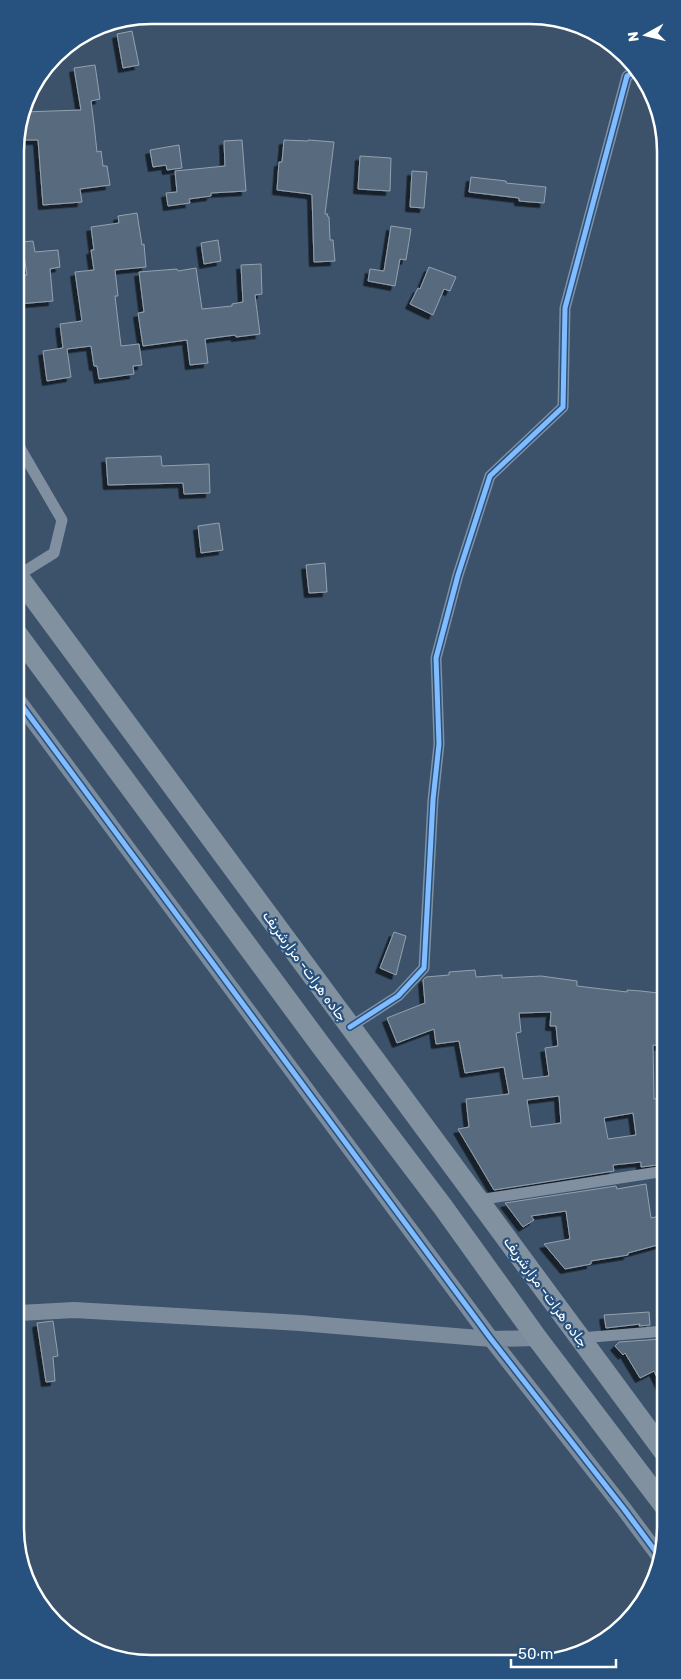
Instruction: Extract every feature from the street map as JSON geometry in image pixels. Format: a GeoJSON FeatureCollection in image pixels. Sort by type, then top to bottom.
{"type":"FeatureCollection","features":[{"type":"Feature","properties":{"kind":"highway","name":"جاده هرات- مزارشریف"},"geometry":{"type":"LineString","coordinates":[[24,585],[657,1441]]}},
{"type":"Feature","properties":{"kind":"highway"},"geometry":{"type":"LineString","coordinates":[[24,644],[316,1040],[443,1207],[537,1338],[657,1496]]}},
{"type":"Feature","properties":{"kind":"street"},"geometry":{"type":"LineString","coordinates":[[350,1027],[398,996],[424,968],[433,800],[439,744],[436,658],[458,574],[490,476],[563,407],[565,308],[627,76],[631,74]]}},
{"type":"Feature","properties":{"kind":"street"},"geometry":{"type":"LineString","coordinates":[[24,455],[62,520],[54,553],[24,571]]}},
{"type":"Feature","properties":{"kind":"street"},"geometry":{"type":"LineString","coordinates":[[24,708],[491,1339],[655,1551]]}},
{"type":"Feature","properties":{"kind":"street"},"geometry":{"type":"LineString","coordinates":[[478,1200],[657,1172]]}},
{"type":"Feature","properties":{"kind":"street"},"geometry":{"type":"LineString","coordinates":[[24,1313],[84,1311],[300,1323],[491,1339],[537,1338]]}},
{"type":"Feature","properties":{"kind":"street"},"geometry":{"type":"LineString","coordinates":[[580,1338],[657,1332]]}},
{"type":"Feature","properties":{"kind":"building"},"geometry":{"type":"Polygon","coordinates":[[[132,31],[139,65],[123,68],[117,34],[132,31]]]}},
{"type":"Feature","properties":{"kind":"building"},"geometry":{"type":"Polygon","coordinates":[[[95,65],[100,99],[91,101],[97,152],[101,151],[103,166],[107,166],[110,185],[80,189],[82,202],[43,205],[38,140],[24,140],[26,126],[30,112],[81,110],[74,68],[95,65]]]}},
{"type":"Feature","properties":{"kind":"building"},"geometry":{"type":"Polygon","coordinates":[[[242,140],[246,191],[211,193],[211,196],[189,199],[190,203],[168,206],[166,193],[177,192],[175,171],[225,166],[224,141],[242,140]]]}},
{"type":"Feature","properties":{"kind":"building"},"geometry":{"type":"Polygon","coordinates":[[[284,140],[334,142],[325,214],[328,214],[327,216],[329,217],[330,240],[333,240],[335,261],[314,262],[312,195],[277,190],[279,162],[282,162],[284,140]]]}},
{"type":"Feature","properties":{"kind":"building"},"geometry":{"type":"Polygon","coordinates":[[[179,145],[182,168],[167,170],[166,165],[153,167],[150,150],[179,145]]]}},
{"type":"Feature","properties":{"kind":"building"},"geometry":{"type":"Polygon","coordinates":[[[360,156],[391,158],[390,191],[358,189],[360,156]]]}},
{"type":"Feature","properties":{"kind":"building"},"geometry":{"type":"Polygon","coordinates":[[[412,171],[427,172],[424,208],[410,207],[412,171]]]}},
{"type":"Feature","properties":{"kind":"building"},"geometry":{"type":"Polygon","coordinates":[[[471,177],[546,187],[544,203],[519,201],[519,198],[469,192],[471,177]]]}},
{"type":"Feature","properties":{"kind":"building"},"geometry":{"type":"Polygon","coordinates":[[[137,213],[142,245],[144,244],[146,267],[115,270],[118,296],[115,296],[121,346],[139,344],[142,365],[133,366],[134,374],[99,379],[97,366],[94,366],[91,346],[67,349],[71,377],[47,381],[43,351],[63,348],[60,324],[82,321],[75,272],[94,270],[91,250],[94,250],[91,227],[119,223],[118,216],[137,213]]]}},
{"type":"Feature","properties":{"kind":"building"},"geometry":{"type":"Polygon","coordinates":[[[391,226],[411,229],[406,260],[400,259],[395,286],[368,281],[370,269],[384,271],[391,226]]]}},
{"type":"Feature","properties":{"kind":"building"},"geometry":{"type":"Polygon","coordinates":[[[218,240],[221,261],[204,264],[201,243],[218,240]]]}},
{"type":"Feature","properties":{"kind":"building"},"geometry":{"type":"Polygon","coordinates":[[[33,241],[35,252],[58,250],[60,267],[50,269],[53,301],[24,303],[24,275],[27,275],[24,242],[33,241]]]}},
{"type":"Feature","properties":{"kind":"building"},"geometry":{"type":"Polygon","coordinates":[[[261,264],[262,294],[255,295],[260,334],[205,339],[208,363],[190,365],[187,340],[143,346],[138,313],[144,312],[139,272],[177,269],[178,271],[196,268],[202,309],[232,306],[232,304],[243,302],[241,265],[261,264]]]}},
{"type":"Feature","properties":{"kind":"building"},"geometry":{"type":"Polygon","coordinates":[[[429,267],[456,277],[450,291],[444,289],[433,315],[410,304],[418,288],[420,289],[429,267]]]}},
{"type":"Feature","properties":{"kind":"building"},"geometry":{"type":"Polygon","coordinates":[[[161,456],[162,466],[209,464],[210,493],[184,494],[183,483],[108,485],[106,458],[161,456]]]}},
{"type":"Feature","properties":{"kind":"building"},"geometry":{"type":"Polygon","coordinates":[[[219,523],[223,550],[201,553],[198,526],[219,523]]]}},
{"type":"Feature","properties":{"kind":"building"},"geometry":{"type":"Polygon","coordinates":[[[325,563],[327,592],[309,593],[306,565],[325,563]]]}},
{"type":"Feature","properties":{"kind":"building"},"geometry":{"type":"Polygon","coordinates":[[[394,932],[406,936],[396,975],[380,968],[394,932]]]}},
{"type":"Feature","properties":{"kind":"building"},"geometry":{"type":"Polygon","coordinates":[[[475,970],[476,977],[502,975],[502,978],[541,976],[577,981],[577,986],[627,992],[627,990],[657,993],[657,1045],[653,1045],[654,1099],[657,1099],[657,1165],[641,1167],[641,1162],[613,1165],[614,1171],[494,1190],[458,1129],[469,1127],[466,1099],[509,1094],[504,1067],[465,1073],[459,1041],[436,1044],[434,1029],[397,1043],[387,1018],[425,1003],[423,980],[426,977],[449,975],[449,972],[475,970]],[[551,1012],[519,1013],[521,1032],[516,1033],[523,1079],[549,1076],[545,1048],[558,1046],[556,1026],[550,1026],[551,1012]],[[559,1096],[527,1100],[531,1127],[561,1123],[559,1096]],[[633,1113],[604,1118],[608,1139],[636,1135],[633,1113]]]}},
{"type":"Feature","properties":{"kind":"building"},"geometry":{"type":"Polygon","coordinates":[[[646,1184],[651,1218],[657,1217],[657,1245],[628,1253],[628,1255],[591,1261],[591,1264],[565,1269],[544,1244],[570,1239],[566,1211],[531,1216],[534,1220],[523,1227],[505,1203],[616,1186],[617,1189],[646,1184]]]}},
{"type":"Feature","properties":{"kind":"building"},"geometry":{"type":"Polygon","coordinates":[[[649,1312],[650,1325],[639,1326],[640,1324],[606,1328],[604,1315],[649,1312]]]}},
{"type":"Feature","properties":{"kind":"building"},"geometry":{"type":"Polygon","coordinates":[[[53,1321],[58,1356],[53,1357],[55,1381],[46,1382],[37,1323],[53,1321]]]}},
{"type":"Feature","properties":{"kind":"building"},"geometry":{"type":"Polygon","coordinates":[[[657,1339],[657,1377],[654,1371],[640,1378],[625,1353],[623,1355],[615,1346],[619,1342],[657,1339]]]}},
{"type":"Feature","properties":{"kind":"cycle path"},"geometry":{"type":"LineString","coordinates":[[350,1027],[398,996],[424,968],[433,800],[439,744],[436,658],[458,575],[490,476],[563,407],[565,308],[627,76],[631,74]]}},
{"type":"Feature","properties":{"kind":"cycle path"},"geometry":{"type":"LineString","coordinates":[[24,708],[491,1339],[655,1551]]}}]}
